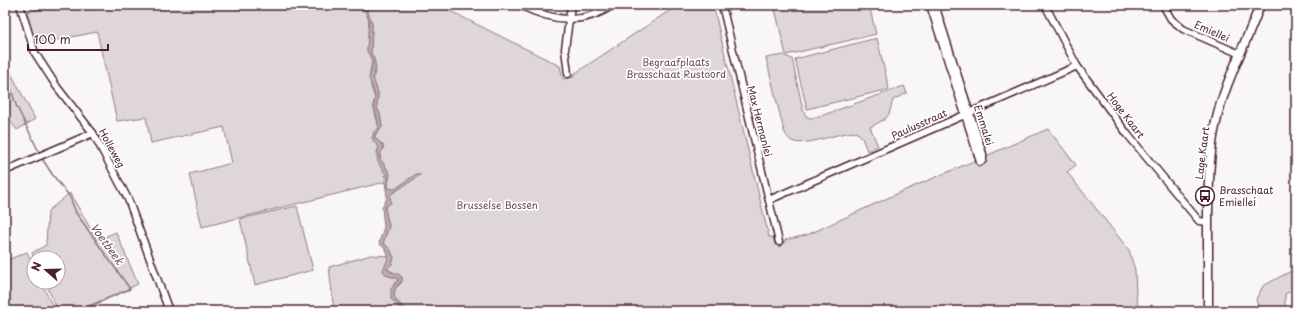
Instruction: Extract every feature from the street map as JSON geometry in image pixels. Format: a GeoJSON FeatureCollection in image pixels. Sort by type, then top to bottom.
{"type":"FeatureCollection","features":[{"type":"Feature","properties":{"kind":"street","name":"Holleweg"},"geometry":{"type":"LineString","coordinates":[[20,5],[35,53],[57,87],[93,133],[128,199],[169,311]]}},
{"type":"Feature","properties":{"kind":"street"},"geometry":{"type":"LineString","coordinates":[[520,5],[544,16],[569,19],[592,15],[613,5]]}},
{"type":"Feature","properties":{"kind":"street"},"geometry":{"type":"LineString","coordinates":[[568,74],[565,50],[571,5]]}},
{"type":"Feature","properties":{"kind":"street","name":"Max Hermanlei"},"geometry":{"type":"LineString","coordinates":[[722,5],[779,242]]}},
{"type":"Feature","properties":{"kind":"street","name":"Emmalei"},"geometry":{"type":"LineString","coordinates":[[930,5],[967,113],[983,154],[983,160],[980,162],[967,113],[935,5]]}},
{"type":"Feature","properties":{"kind":"street","name":"Hoge Kaart"},"geometry":{"type":"LineString","coordinates":[[1045,5],[1077,66],[1128,135],[1188,210],[1199,221],[1208,222]]}},
{"type":"Feature","properties":{"kind":"street","name":"Emiellei"},"geometry":{"type":"LineString","coordinates":[[1163,5],[1171,19],[1183,29],[1240,54]]}},
{"type":"Feature","properties":{"kind":"street","name":"Lage Kaart"},"geometry":{"type":"LineString","coordinates":[[1208,311],[1210,152],[1216,122],[1240,54],[1260,5]]}},
{"type":"Feature","properties":{"kind":"street","name":"Paulusstraat"},"geometry":{"type":"LineString","coordinates":[[769,200],[1077,66]]}},
{"type":"Feature","properties":{"kind":"street"},"geometry":{"type":"LineString","coordinates":[[5,171],[93,133]]}},
{"type":"Feature","properties":{"kind":"green space"},"geometry":{"type":"Polygon","coordinates":[[[60,5],[362,5],[369,20],[367,50],[372,61],[370,73],[371,87],[375,98],[373,105],[379,128],[374,132],[374,142],[379,147],[377,152],[386,174],[385,182],[202,227],[190,174],[232,163],[224,127],[151,143],[146,117],[117,121],[97,32],[35,44],[27,12],[60,5]]]}},
{"type":"Feature","properties":{"kind":"green space","name":"Brusselse Bossen"},"geometry":{"type":"Polygon","coordinates":[[[365,5],[438,5],[560,66],[563,79],[574,77],[574,74],[678,5],[713,5],[769,237],[773,237],[775,245],[785,242],[785,240],[807,235],[903,191],[1048,129],[1076,165],[1067,172],[1129,250],[1135,270],[1136,295],[1139,311],[407,311],[394,298],[395,289],[402,282],[402,277],[387,269],[392,264],[394,258],[390,249],[383,243],[389,226],[385,209],[389,204],[388,185],[390,174],[380,157],[383,145],[375,138],[375,135],[382,127],[380,114],[377,108],[378,93],[373,78],[376,68],[371,53],[372,23],[365,5]]]}},
{"type":"Feature","properties":{"kind":"green space"},"geometry":{"type":"Polygon","coordinates":[[[774,5],[869,5],[876,34],[786,55],[774,5]]]}},
{"type":"Feature","properties":{"kind":"green space"},"geometry":{"type":"Polygon","coordinates":[[[877,38],[889,89],[807,109],[795,59],[877,38]]]}},
{"type":"Feature","properties":{"kind":"green space"},"geometry":{"type":"Polygon","coordinates":[[[783,55],[792,59],[803,110],[806,116],[810,118],[818,117],[904,86],[907,93],[893,100],[889,114],[885,119],[870,127],[878,146],[867,151],[859,134],[854,132],[799,143],[789,139],[784,131],[766,58],[783,55]]]}},
{"type":"Feature","properties":{"kind":"green space"},"geometry":{"type":"Polygon","coordinates":[[[5,62],[35,119],[17,130],[5,115],[5,62]]]}},
{"type":"Feature","properties":{"kind":"green space"},"geometry":{"type":"Polygon","coordinates":[[[70,193],[97,240],[116,232],[138,284],[83,311],[58,311],[49,290],[66,290],[66,250],[37,250],[46,245],[48,211],[70,193]]]}},
{"type":"Feature","properties":{"kind":"green space"},"geometry":{"type":"Polygon","coordinates":[[[297,206],[313,270],[255,285],[240,219],[297,206]]]}},
{"type":"Feature","properties":{"kind":"green space"},"geometry":{"type":"Polygon","coordinates":[[[1295,237],[1296,289],[1285,294],[1285,308],[1282,311],[1259,311],[1256,299],[1263,286],[1293,270],[1295,237]]]}},
{"type":"Feature","properties":{"kind":"green space"},"geometry":{"type":"Polygon","coordinates":[[[26,252],[26,290],[45,290],[55,311],[5,311],[5,261],[26,252]]]}},
{"type":"Feature","properties":{"kind":"green space"},"geometry":{"type":"Polygon","coordinates":[[[371,255],[388,256],[386,275],[399,279],[394,283],[391,299],[403,311],[334,311],[329,267],[371,255]]]}},
{"type":"Feature","properties":{"kind":"shaded area"},"geometry":{"type":"Polygon","coordinates":[[[362,5],[365,5],[372,23],[371,53],[376,68],[373,78],[378,93],[377,108],[380,114],[382,127],[375,135],[375,138],[383,146],[380,159],[389,172],[388,188],[395,189],[416,174],[420,174],[390,195],[391,203],[386,206],[385,209],[389,226],[383,243],[390,249],[394,258],[392,264],[387,269],[391,272],[399,274],[402,277],[395,289],[394,296],[398,303],[407,311],[403,311],[391,299],[391,289],[399,279],[386,275],[383,271],[388,253],[379,243],[384,227],[382,207],[387,197],[385,182],[386,174],[379,165],[377,158],[379,147],[372,138],[374,132],[379,128],[374,108],[375,96],[369,78],[373,63],[367,50],[369,20],[362,5]]]}},
{"type":"Feature","properties":{"kind":"waterway","name":"Voetbeek"},"geometry":{"type":"LineString","coordinates":[[5,71],[16,105],[39,152]]}},
{"type":"Feature","properties":{"kind":"waterway","name":"Voetbeek"},"geometry":{"type":"LineString","coordinates":[[43,160],[70,197],[76,213],[130,289],[77,311]]}},
{"type":"Feature","properties":{"kind":"place","name":"Brasschaat Emiellei"},"geometry":{"type":"Point","coordinates":[1205,196]}},
{"type":"Feature","properties":{"kind":"park label","name":"Begraafplaats Brasschaat Rustoord"},"geometry":{"type":"Point","coordinates":[676,68]}}]}
